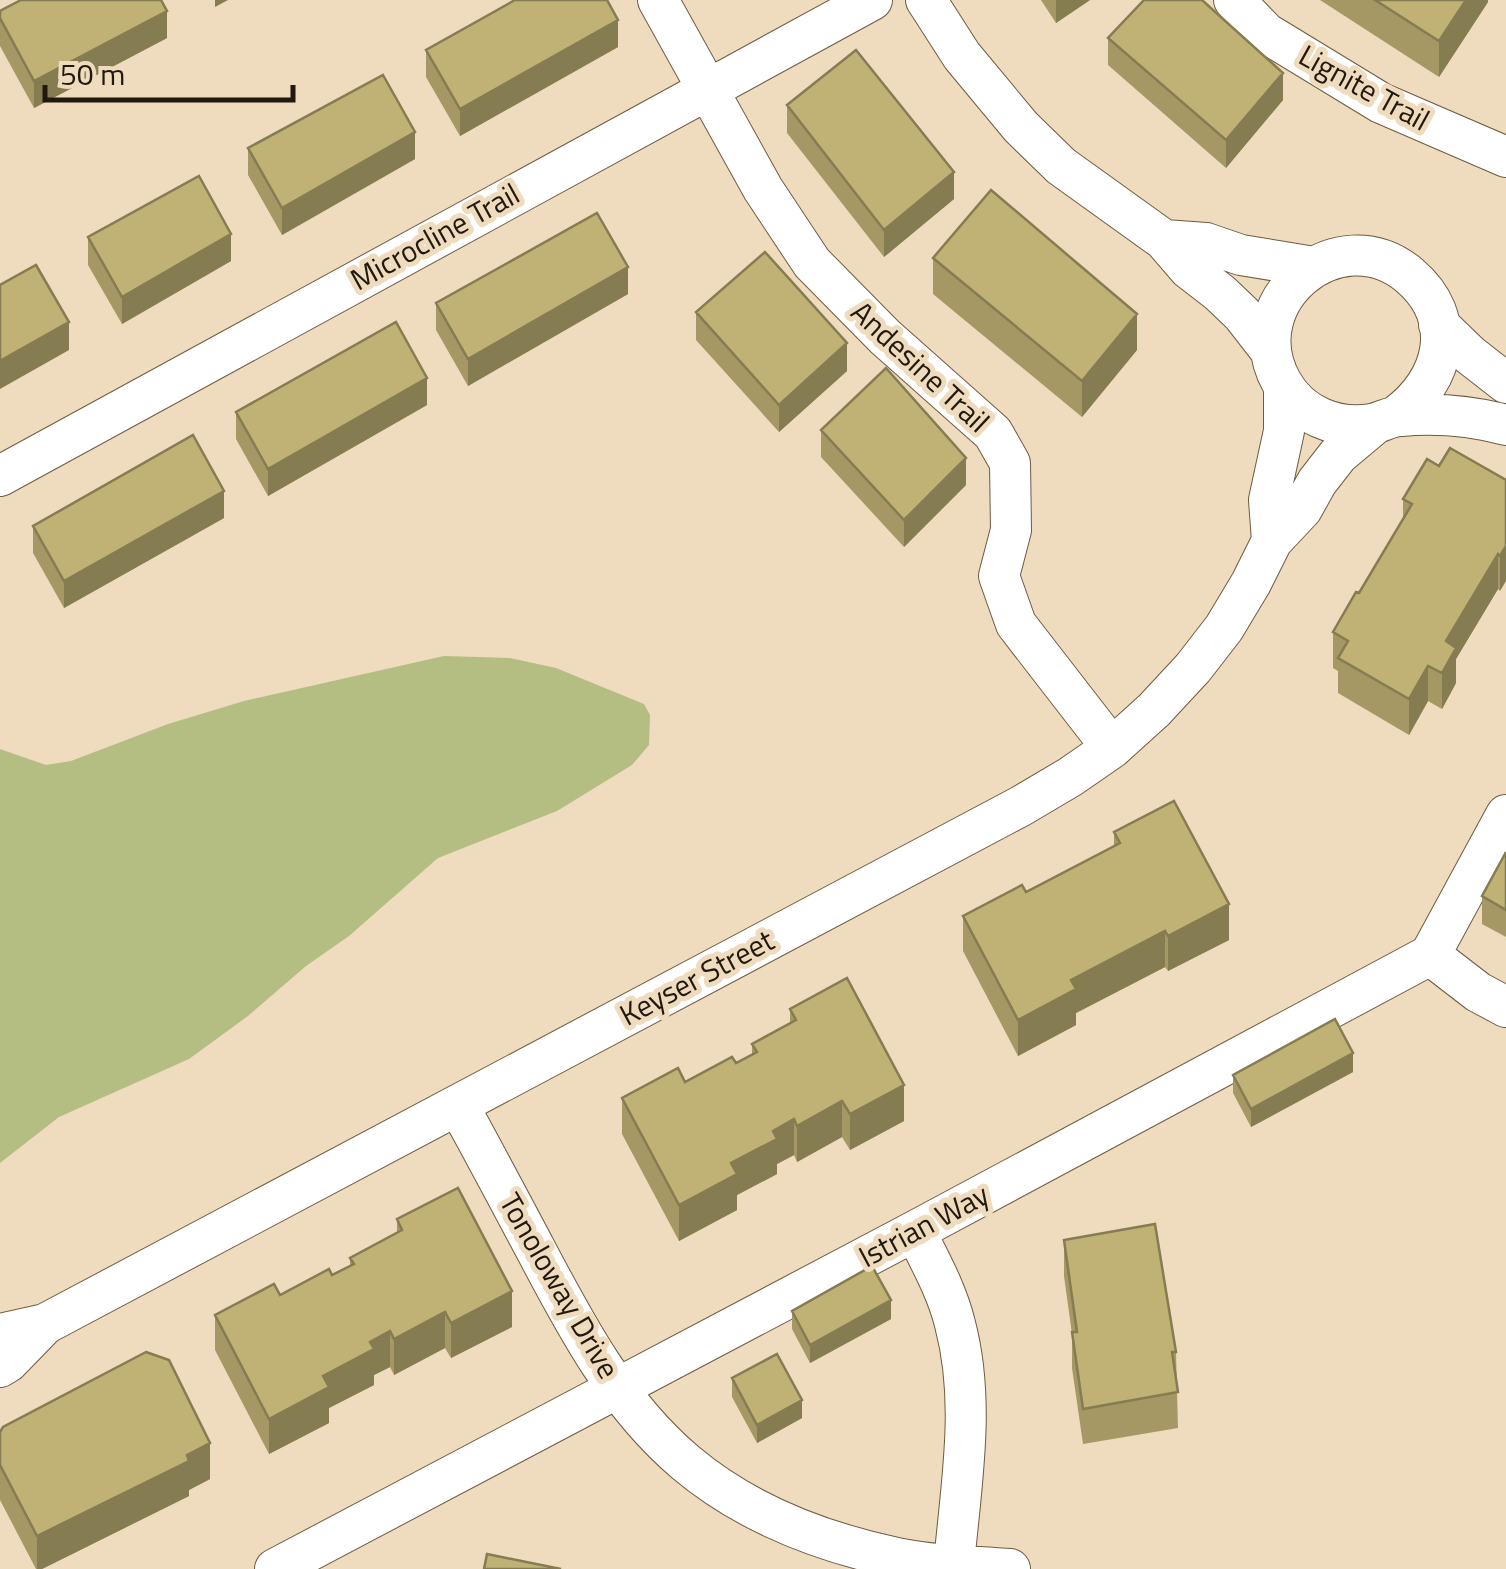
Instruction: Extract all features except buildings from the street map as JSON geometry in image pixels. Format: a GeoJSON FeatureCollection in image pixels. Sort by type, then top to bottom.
{"type":"FeatureCollection","features":[{"type":"Feature","properties":{"kind":"street","name":"Andesine Trail"},"geometry":{"type":"LineString","coordinates":[[658,0],[763,189],[812,263],[885,337],[993,434],[1010,463],[1011,530],[999,576],[1016,624],[1112,748]]}},
{"type":"Feature","properties":{"kind":"street","name":"Microcline Trail"},"geometry":{"type":"LineString","coordinates":[[0,476],[872,0]]}},
{"type":"Feature","properties":{"kind":"street"},"geometry":{"type":"LineString","coordinates":[[926,0],[962,56],[1020,128],[1061,166],[1164,240],[1190,269],[1242,314],[1301,406],[1323,420],[1349,426],[1452,415],[1506,425]]}},
{"type":"Feature","properties":{"kind":"street","name":"Lignite Trail"},"geometry":{"type":"LineString","coordinates":[[1234,0],[1266,32],[1380,103],[1506,158]]}},
{"type":"Feature","properties":{"kind":"street"},"geometry":{"type":"LineString","coordinates":[[1164,240],[1206,243],[1241,255],[1314,266]]}},
{"type":"Feature","properties":{"kind":"street"},"geometry":{"type":"LineString","coordinates":[[1277,368],[1272,325],[1280,302],[1294,282],[1314,266],[1335,258],[1358,256],[1392,264],[1419,284],[1432,303],[1441,346],[1428,386],[1414,403],[1386,420]]}},
{"type":"Feature","properties":{"kind":"street"},"geometry":{"type":"LineString","coordinates":[[1439,325],[1506,383]]}},
{"type":"Feature","properties":{"kind":"street","name":"Keyser Street"},"geometry":{"type":"LineString","coordinates":[[1272,541],[1270,500],[1284,431],[1277,368]]}},
{"type":"Feature","properties":{"kind":"street","name":"Keyser Street"},"geometry":{"type":"LineString","coordinates":[[0,1334],[45,1324],[1070,778],[1112,748],[1193,668],[1233,613],[1272,541],[1302,509],[1338,455],[1386,420]]}},
{"type":"Feature","properties":{"kind":"street"},"geometry":{"type":"LineString","coordinates":[[1506,815],[1430,955],[1478,992],[1506,1007]]}},
{"type":"Feature","properties":{"kind":"street","name":"Istrian Way"},"geometry":{"type":"LineString","coordinates":[[275,1569],[322,1558],[616,1388],[1430,955]]}},
{"type":"Feature","properties":{"kind":"street","name":"Tonoloway Drive"},"geometry":{"type":"LineString","coordinates":[[458,1105],[587,1347],[616,1388],[684,1461],[717,1486],[782,1522],[819,1537],[902,1559],[1010,1569]]}},
{"type":"Feature","properties":{"kind":"street"},"geometry":{"type":"LineString","coordinates":[[915,1231],[943,1288],[965,1374],[967,1428],[954,1564]]}},
{"type":"Feature","properties":{"kind":"street","name":"Keyser Street"},"geometry":{"type":"LineString","coordinates":[[0,1366],[45,1324]]}},
{"type":"Feature","properties":{"kind":"shaded area"},"geometry":{"type":"Polygon","coordinates":[[[444,656],[510,658],[556,668],[644,704],[650,715],[649,745],[632,765],[557,811],[438,858],[349,936],[189,1059],[59,1117],[0,1163],[0,749],[46,765],[71,761],[168,724],[244,701],[444,656]]]}}]}
